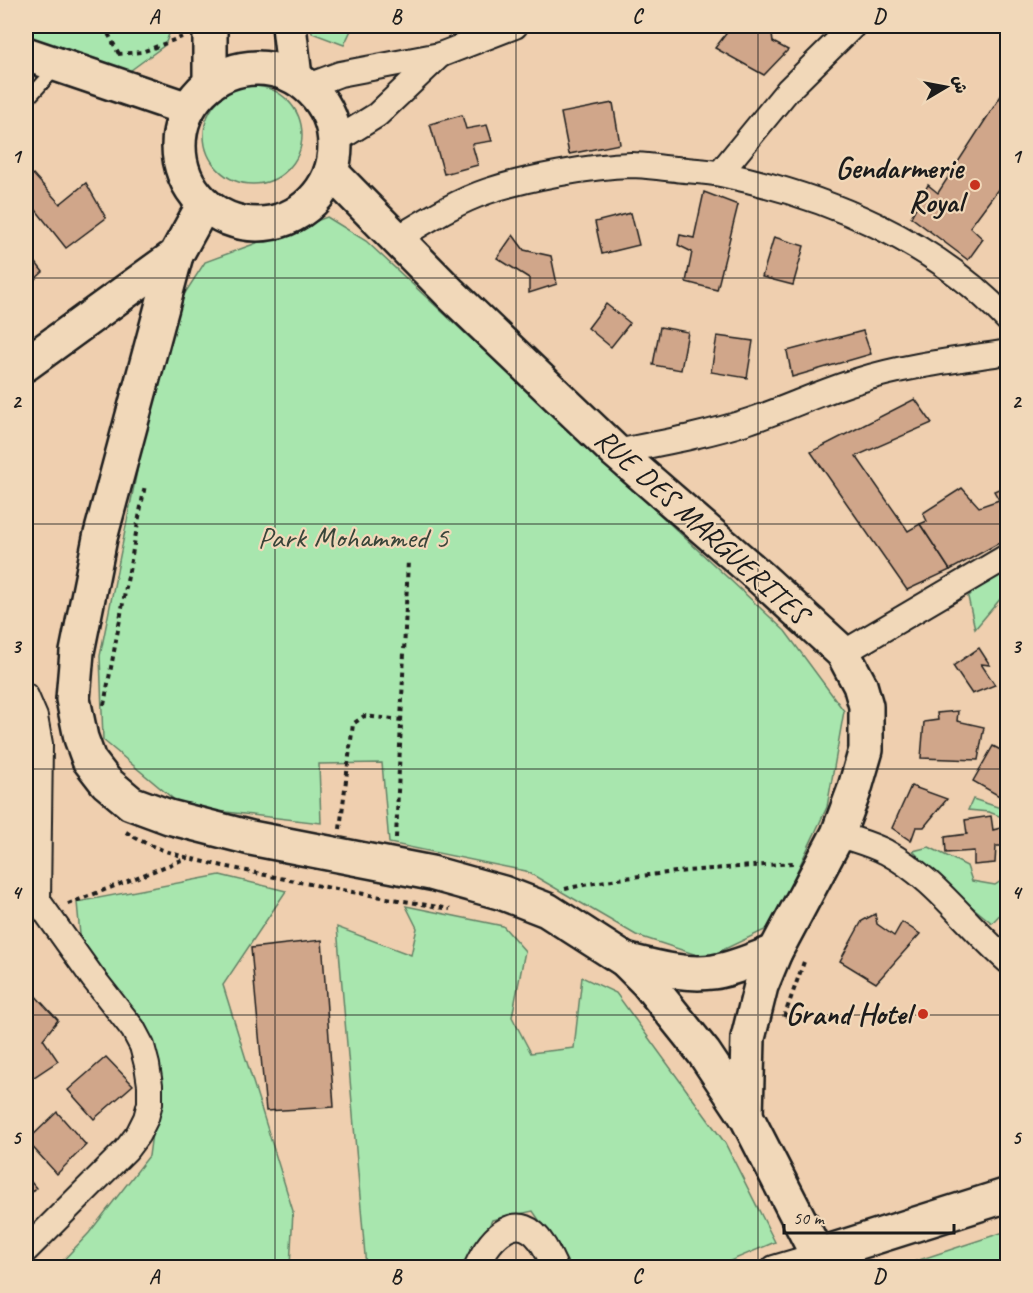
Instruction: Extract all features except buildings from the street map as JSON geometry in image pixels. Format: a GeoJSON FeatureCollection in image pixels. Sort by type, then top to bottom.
{"type":"FeatureCollection","features":[{"type":"Feature","properties":{"kind":"main road"},"geometry":{"type":"LineString","coordinates":[[289,26],[302,82]]}},
{"type":"Feature","properties":{"kind":"main road"},"geometry":{"type":"LineString","coordinates":[[197,28],[210,83]]}},
{"type":"Feature","properties":{"kind":"main road"},"geometry":{"type":"LineString","coordinates":[[26,54],[188,109]]}},
{"type":"Feature","properties":{"kind":"main road"},"geometry":{"type":"LineString","coordinates":[[260,67],[278,71],[302,82],[327,111],[333,156],[325,186],[297,213],[276,222],[253,224],[230,220],[204,204],[192,191],[184,176],[180,159],[179,142],[182,125],[197,95],[210,83],[234,71],[260,67]]}},
{"type":"Feature","properties":{"kind":"main road","name":"RUE DES MARGUERITES"},"geometry":{"type":"LineString","coordinates":[[333,156],[396,239],[616,452],[760,577],[843,653],[860,685],[866,706],[866,750],[838,834],[775,952],[761,986],[748,1038],[746,1116]]}},
{"type":"Feature","properties":{"kind":"main road"},"geometry":{"type":"LineString","coordinates":[[204,204],[176,255],[100,538],[77,652],[74,699],[81,738],[89,760],[106,782],[131,803],[169,817],[251,838],[431,873],[503,893],[547,910],[626,960],[647,982],[704,1053],[746,1116],[821,1261],[1008,1195]]}},
{"type":"Feature","properties":{"kind":"main road"},"geometry":{"type":"LineString","coordinates":[[26,364],[176,255]]}},
{"type":"Feature","properties":{"kind":"main road"},"geometry":{"type":"LineString","coordinates":[[626,960],[677,971],[712,972],[775,952]]}},
{"type":"Feature","properties":{"kind":"street"},"geometry":{"type":"LineString","coordinates":[[302,82],[440,55],[515,26]]}},
{"type":"Feature","properties":{"kind":"street"},"geometry":{"type":"LineString","coordinates":[[720,173],[788,90],[853,26]]}},
{"type":"Feature","properties":{"kind":"street"},"geometry":{"type":"LineString","coordinates":[[333,156],[440,55]]}},
{"type":"Feature","properties":{"kind":"street"},"geometry":{"type":"LineString","coordinates":[[396,239],[450,207],[488,191],[525,181],[631,165],[720,173],[800,195],[857,216],[909,241],[955,272],[1008,320]]}},
{"type":"Feature","properties":{"kind":"street"},"geometry":{"type":"LineString","coordinates":[[616,452],[666,442],[751,420],[860,380],[929,364],[1008,352]]}},
{"type":"Feature","properties":{"kind":"street"},"geometry":{"type":"LineString","coordinates":[[843,653],[1008,556]]}},
{"type":"Feature","properties":{"kind":"street"},"geometry":{"type":"LineString","coordinates":[[26,696],[35,717],[40,744],[36,907],[133,1029],[147,1065],[150,1085],[150,1103],[142,1126],[126,1150],[26,1251]]}},
{"type":"Feature","properties":{"kind":"street"},"geometry":{"type":"LineString","coordinates":[[838,834],[886,852],[918,875],[1008,961]]}},
{"type":"Feature","properties":{"kind":"street"},"geometry":{"type":"LineString","coordinates":[[476,1268],[482,1254],[492,1241],[504,1231],[514,1227],[527,1227],[538,1237],[555,1268]]}},
{"type":"Feature","properties":{"kind":"street"},"geometry":{"type":"LineString","coordinates":[[774,1268],[821,1261]]}},
{"type":"Feature","properties":{"kind":"lane"},"geometry":{"type":"LineString","coordinates":[[27,97],[60,64]]}},
{"type":"Feature","properties":{"kind":"path"},"geometry":{"type":"LineString","coordinates":[[109,51],[119,55],[142,52],[182,37],[197,28]]}},
{"type":"Feature","properties":{"kind":"path"},"geometry":{"type":"LineString","coordinates":[[103,710],[147,476]]}},
{"type":"Feature","properties":{"kind":"path"},"geometry":{"type":"LineString","coordinates":[[399,845],[396,837],[408,560]]}},
{"type":"Feature","properties":{"kind":"path"},"geometry":{"type":"LineString","coordinates":[[339,833],[353,724],[364,716],[402,720]]}},
{"type":"Feature","properties":{"kind":"path"},"geometry":{"type":"LineString","coordinates":[[119,827],[136,838],[188,858],[326,888],[458,910]]}},
{"type":"Feature","properties":{"kind":"path"},"geometry":{"type":"LineString","coordinates":[[36,907],[188,858]]}},
{"type":"Feature","properties":{"kind":"path"},"geometry":{"type":"LineString","coordinates":[[559,890],[587,884],[682,872],[810,861],[822,864]]}},
{"type":"Feature","properties":{"kind":"path"},"geometry":{"type":"LineString","coordinates":[[783,1020],[807,952]]}},
{"type":"Feature","properties":{"kind":"green space"},"geometry":{"type":"Polygon","coordinates":[[[26,26],[172,26],[165,45],[127,73],[26,38],[26,26]]]}},
{"type":"Feature","properties":{"kind":"green space"},"geometry":{"type":"Polygon","coordinates":[[[310,26],[353,26],[344,45],[312,33],[310,26]]]}},
{"type":"Feature","properties":{"kind":"green space"},"geometry":{"type":"Polygon","coordinates":[[[253,86],[272,90],[288,100],[298,116],[302,135],[298,154],[288,170],[272,180],[253,184],[234,180],[218,170],[208,154],[204,135],[208,116],[218,100],[234,90],[253,86]]]}},
{"type":"Feature","properties":{"kind":"green space","name":"Park Mohammed 5"},"geometry":{"type":"Polygon","coordinates":[[[327,217],[366,241],[785,631],[844,711],[827,807],[771,927],[706,958],[636,935],[526,871],[389,843],[382,763],[319,764],[321,823],[183,807],[103,740],[100,656],[167,321],[205,262],[327,217]]]}},
{"type":"Feature","properties":{"kind":"green space"},"geometry":{"type":"Polygon","coordinates":[[[1007,558],[1007,591],[975,629],[968,597],[1007,558]]]}},
{"type":"Feature","properties":{"kind":"green space"},"geometry":{"type":"Polygon","coordinates":[[[973,799],[1007,810],[1007,819],[989,812],[968,810],[973,799]]]}},
{"type":"Feature","properties":{"kind":"green space"},"geometry":{"type":"Polygon","coordinates":[[[929,847],[967,866],[972,881],[995,885],[1007,877],[1007,907],[992,923],[944,884],[913,851],[929,847]]]}},
{"type":"Feature","properties":{"kind":"green space"},"geometry":{"type":"Polygon","coordinates":[[[220,875],[286,891],[223,985],[293,1211],[290,1267],[56,1268],[89,1233],[149,1156],[158,1089],[82,957],[77,902],[220,875]]]}},
{"type":"Feature","properties":{"kind":"green space"},"geometry":{"type":"Polygon","coordinates":[[[406,906],[503,926],[525,951],[512,1017],[531,1053],[574,1048],[582,977],[616,993],[725,1143],[775,1242],[716,1267],[571,1267],[533,1211],[492,1220],[469,1267],[366,1267],[337,927],[411,955],[417,928],[406,906]]]}},
{"type":"Feature","properties":{"kind":"green space"},"geometry":{"type":"Polygon","coordinates":[[[1007,1231],[1007,1267],[898,1267],[1007,1231]]]}},
{"type":"Feature","properties":{"kind":"place","name":"Gendarmerie Royal"},"geometry":{"type":"Point","coordinates":[975,185]}},
{"type":"Feature","properties":{"kind":"place","name":"Grand Hotel"},"geometry":{"type":"Point","coordinates":[923,1014]}}]}
